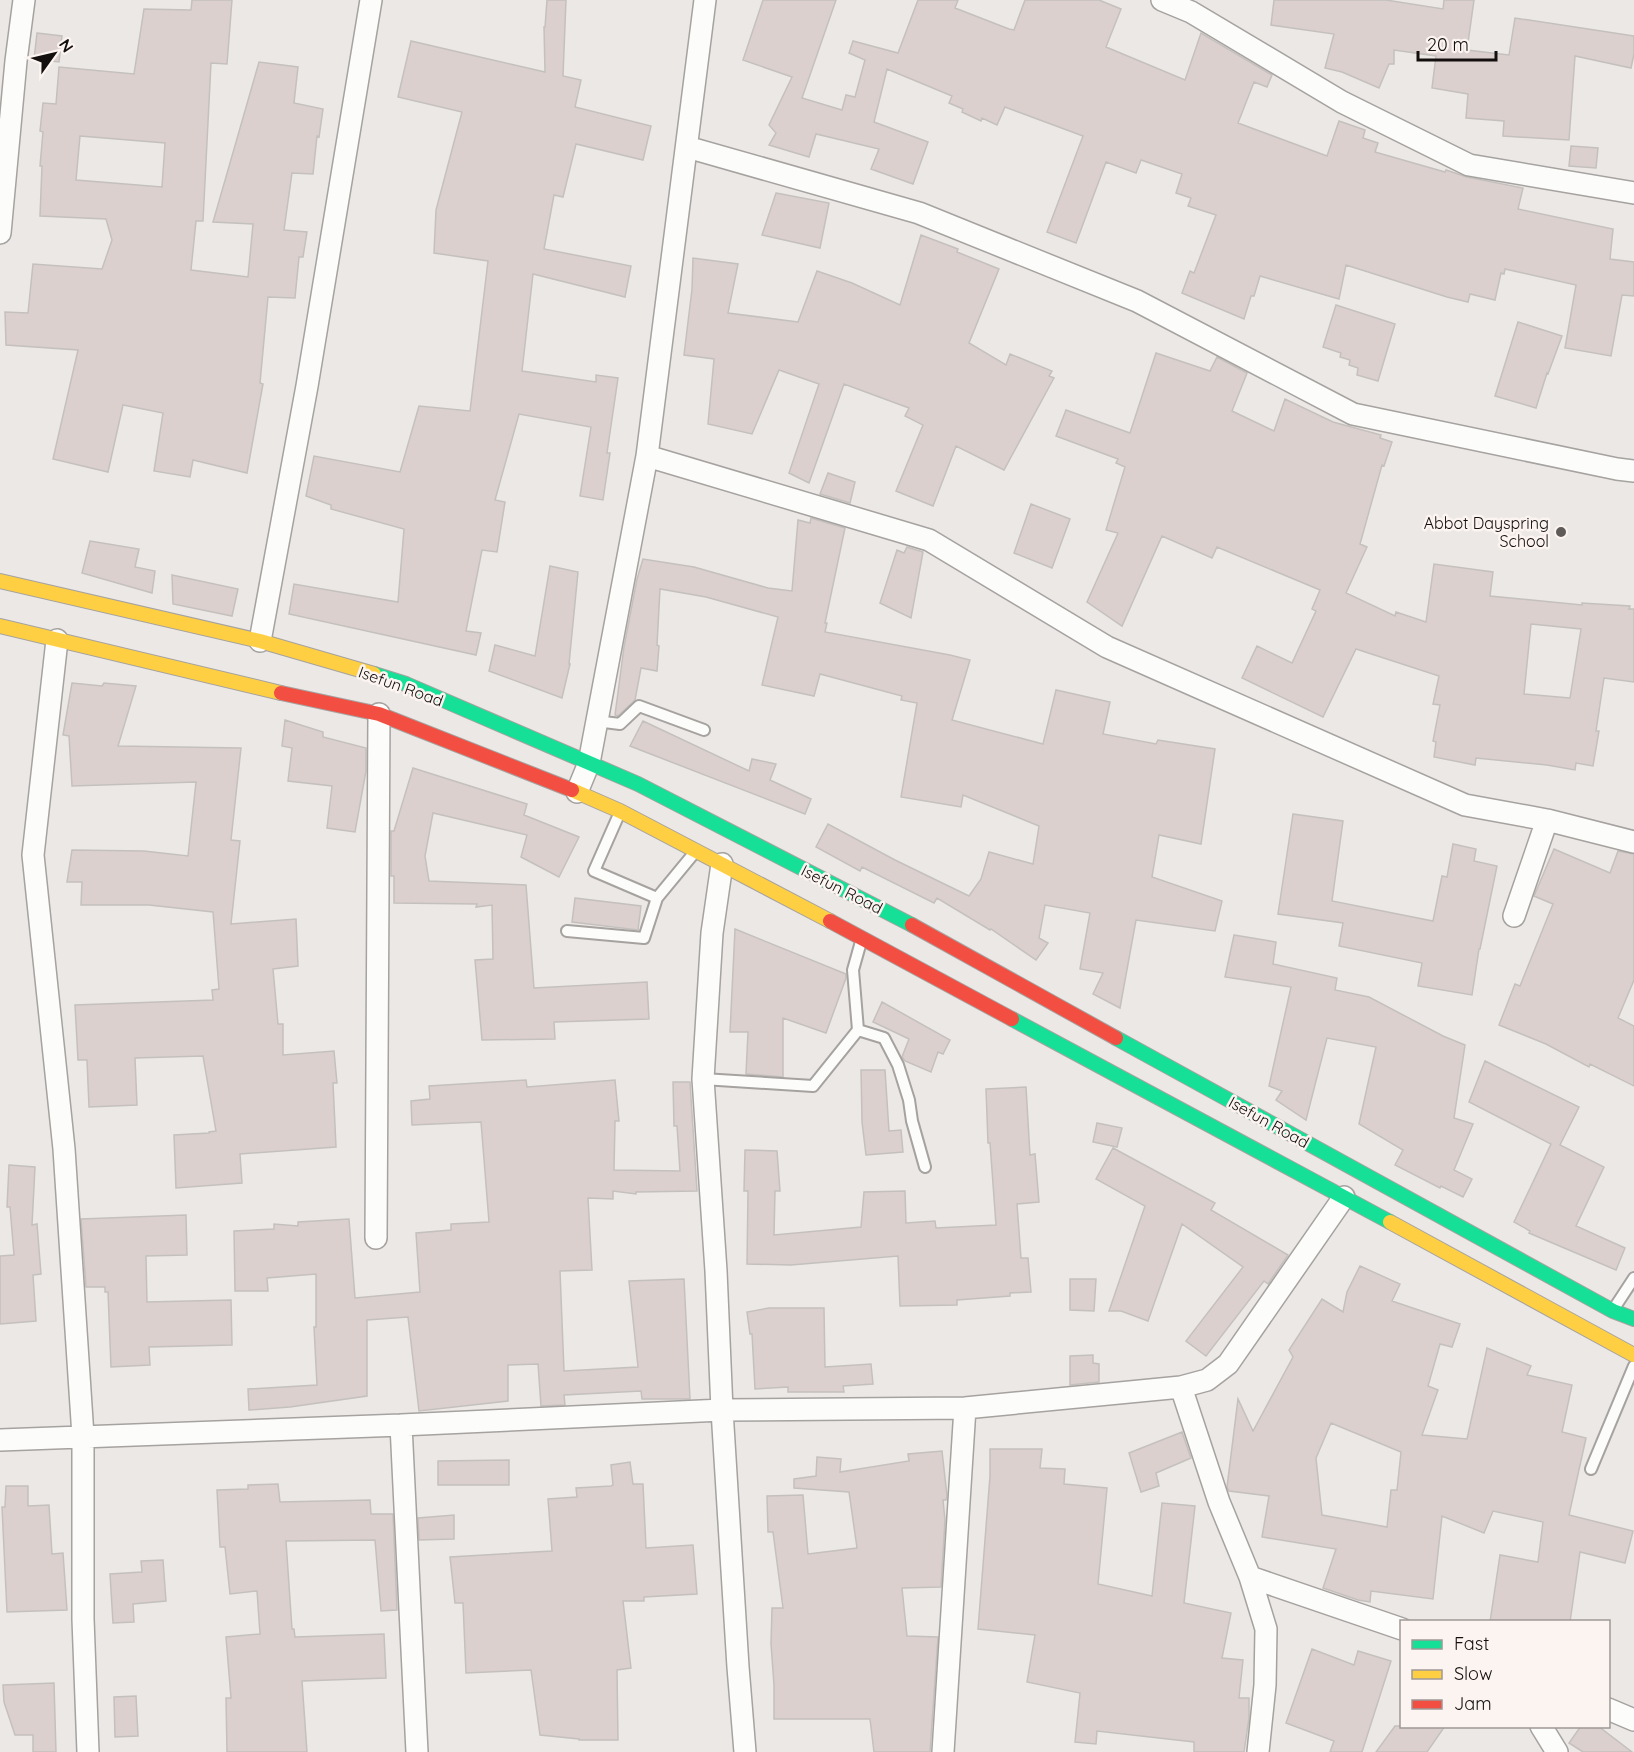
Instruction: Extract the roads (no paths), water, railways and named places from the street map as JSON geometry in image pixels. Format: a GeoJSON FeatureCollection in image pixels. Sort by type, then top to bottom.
{"type":"FeatureCollection","features":[{"type":"Feature","properties":{"kind":"street"},"geometry":{"type":"LineString","coordinates":[[0,233],[8,60],[24,0]]}},
{"type":"Feature","properties":{"kind":"street"},"geometry":{"type":"LineString","coordinates":[[260,641],[307,386],[371,0]]}},
{"type":"Feature","properties":{"kind":"street"},"geometry":{"type":"LineString","coordinates":[[577,792],[589,763],[647,456],[705,0]]}},
{"type":"Feature","properties":{"kind":"street"},"geometry":{"type":"LineString","coordinates":[[1162,0],[1191,12],[1342,102],[1470,165],[1634,193]]}},
{"type":"Feature","properties":{"kind":"street"},"geometry":{"type":"LineString","coordinates":[[687,147],[930,217],[1137,302],[1353,414],[1634,471]]}},
{"type":"Feature","properties":{"kind":"street"},"geometry":{"type":"LineString","coordinates":[[647,456],[929,540],[1107,647],[1465,805],[1546,819],[1634,842]]}},
{"type":"Feature","properties":{"kind":"street","name":"Isefun Road"},"geometry":{"type":"LineString","coordinates":[[0,581],[260,641],[406,684],[638,784],[897,917],[1613,1311],[1634,1319]]}},
{"type":"Feature","properties":{"kind":"street","name":"Isefun Road"},"geometry":{"type":"LineString","coordinates":[[0,626],[379,714],[620,811],[862,938],[1634,1355]]}},
{"type":"Feature","properties":{"kind":"street"},"geometry":{"type":"LineString","coordinates":[[57,640],[33,855],[64,1149],[83,1436],[83,1620],[88,1752]]}},
{"type":"Feature","properties":{"kind":"street"},"geometry":{"type":"LineString","coordinates":[[376,1238],[379,714]]}},
{"type":"Feature","properties":{"kind":"street"},"geometry":{"type":"LineString","coordinates":[[1514,916],[1546,819]]}},
{"type":"Feature","properties":{"kind":"street"},"geometry":{"type":"LineString","coordinates":[[722,864],[712,933],[704,1079],[722,1410],[745,1752]]}},
{"type":"Feature","properties":{"kind":"street"},"geometry":{"type":"LineString","coordinates":[[0,1440],[722,1410],[965,1408],[1181,1387],[1207,1380],[1228,1364],[1344,1197]]}},
{"type":"Feature","properties":{"kind":"street"},"geometry":{"type":"LineString","coordinates":[[1181,1387],[1219,1502],[1250,1577],[1266,1629],[1258,1752]]}},
{"type":"Feature","properties":{"kind":"street"},"geometry":{"type":"LineString","coordinates":[[943,1752],[965,1408]]}},
{"type":"Feature","properties":{"kind":"street"},"geometry":{"type":"LineString","coordinates":[[401,1425],[417,1752]]}},
{"type":"Feature","properties":{"kind":"street"},"geometry":{"type":"LineString","coordinates":[[1250,1577],[1400,1629]]}},
{"type":"Feature","properties":{"kind":"street"},"geometry":{"type":"LineString","coordinates":[[1610,1710],[1634,1720]]}},
{"type":"Feature","properties":{"kind":"street"},"geometry":{"type":"LineString","coordinates":[[1542,1728],[1557,1752]]}},
{"type":"Feature","properties":{"kind":"lane"},"geometry":{"type":"LineString","coordinates":[[596,721],[620,724],[639,706],[704,730]]}},
{"type":"Feature","properties":{"kind":"lane"},"geometry":{"type":"LineString","coordinates":[[620,811],[594,871],[657,898]]}},
{"type":"Feature","properties":{"kind":"lane"},"geometry":{"type":"LineString","coordinates":[[567,931],[644,938],[657,898],[695,851]]}},
{"type":"Feature","properties":{"kind":"lane"},"geometry":{"type":"LineString","coordinates":[[704,1079],[813,1086],[858,1030],[853,970],[862,938]]}},
{"type":"Feature","properties":{"kind":"lane"},"geometry":{"type":"LineString","coordinates":[[858,1030],[884,1038],[898,1065],[925,1167]]}},
{"type":"Feature","properties":{"kind":"lane"},"geometry":{"type":"LineString","coordinates":[[1613,1311],[1634,1278]]}},
{"type":"Feature","properties":{"kind":"lane"},"geometry":{"type":"LineString","coordinates":[[1591,1469],[1634,1366]]}},
{"type":"Feature","properties":{"kind":"place","name":"Abbot Dayspring School"},"geometry":{"type":"Point","coordinates":[1561,532]}}]}
